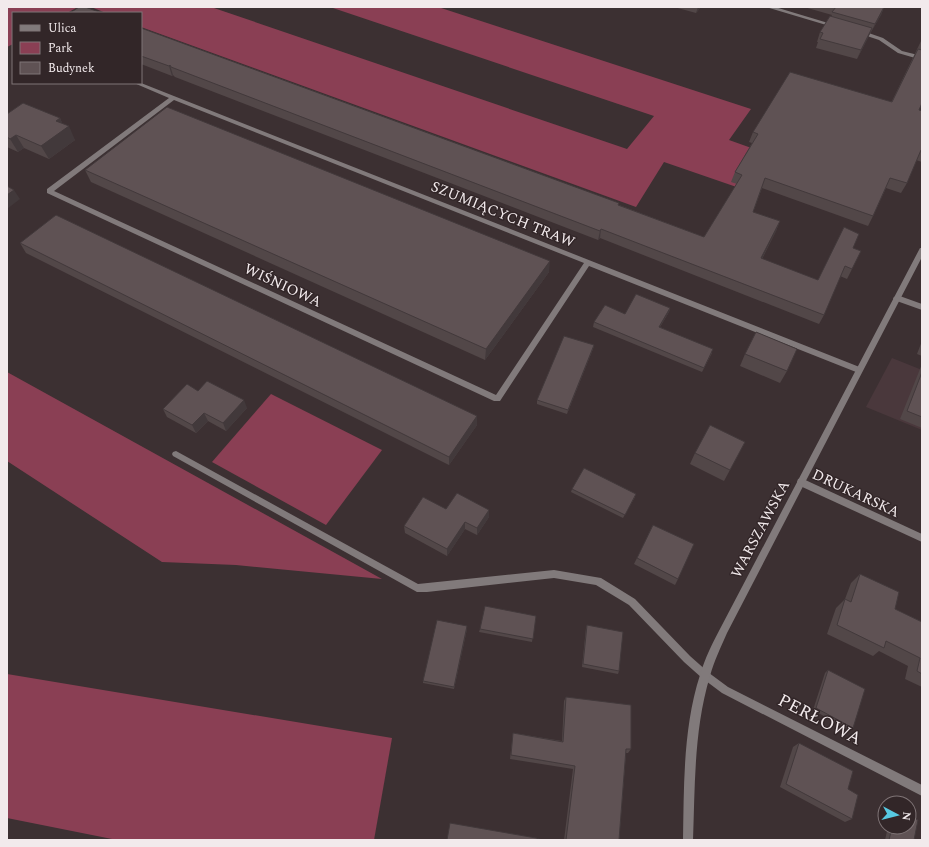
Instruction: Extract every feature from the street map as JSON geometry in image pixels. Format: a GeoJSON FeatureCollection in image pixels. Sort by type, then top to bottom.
{"type":"FeatureCollection","features":[{"type":"Feature","properties":{"kind":"street"},"geometry":{"type":"LineString","coordinates":[[769,7],[841,27]]}},
{"type":"Feature","properties":{"kind":"street"},"geometry":{"type":"LineString","coordinates":[[856,31],[877,37],[896,50],[922,58]]}},
{"type":"Feature","properties":{"kind":"street","name":"SZUMIĄCYCH TRAW"},"geometry":{"type":"LineString","coordinates":[[139,84],[859,370]]}},
{"type":"Feature","properties":{"kind":"street","name":"WIŚNIOWA"},"geometry":{"type":"LineString","coordinates":[[172,98],[49,191],[497,399],[588,262]]}},
{"type":"Feature","properties":{"kind":"street","name":"WARSZAWSKA"},"geometry":{"type":"LineString","coordinates":[[688,840],[692,744],[697,708],[705,675],[724,630],[922,250]]}},
{"type":"Feature","properties":{"kind":"street"},"geometry":{"type":"LineString","coordinates":[[897,298],[922,308]]}},
{"type":"Feature","properties":{"kind":"street","name":"PERŁOWA"},"geometry":{"type":"LineString","coordinates":[[176,454],[417,588],[554,574],[598,581],[632,602],[687,659],[725,690],[922,791]]}},
{"type":"Feature","properties":{"kind":"street","name":"DRUKARSKA"},"geometry":{"type":"LineString","coordinates":[[801,482],[922,538]]}},
{"type":"Feature","properties":{"kind":"shaded area"},"geometry":{"type":"Polygon","coordinates":[[[892,358],[922,370],[922,430],[866,407],[892,358]]]}},
{"type":"Feature","properties":{"kind":"green space"},"geometry":{"type":"Polygon","coordinates":[[[7,7],[78,7],[69,12],[12,12],[12,44],[7,47],[7,7]]]}},
{"type":"Feature","properties":{"kind":"green space"},"geometry":{"type":"Polygon","coordinates":[[[91,7],[211,7],[627,149],[654,116],[330,7],[438,7],[751,109],[729,140],[771,155],[751,192],[664,162],[636,207],[142,27],[142,12],[104,12],[91,7]]]}},
{"type":"Feature","properties":{"kind":"green space"},"geometry":{"type":"Polygon","coordinates":[[[7,372],[382,579],[236,565],[162,562],[7,461],[7,372]]]}},
{"type":"Feature","properties":{"kind":"green space"},"geometry":{"type":"Polygon","coordinates":[[[271,394],[382,450],[326,525],[212,462],[271,394]]]}},
{"type":"Feature","properties":{"kind":"green space"},"geometry":{"type":"Polygon","coordinates":[[[7,674],[392,738],[374,840],[117,840],[7,818],[7,674]]]}},
{"type":"Feature","properties":{"kind":"building"},"geometry":{"type":"Polygon","coordinates":[[[79,7],[85,7],[99,12],[72,12],[79,7]]]}},
{"type":"Feature","properties":{"kind":"building"},"geometry":{"type":"Polygon","coordinates":[[[836,7],[884,7],[875,24],[832,12],[836,7]]]}},
{"type":"Feature","properties":{"kind":"building"},"geometry":{"type":"Polygon","coordinates":[[[830,16],[872,28],[861,50],[820,39],[823,33],[820,32],[830,16]]]}},
{"type":"Feature","properties":{"kind":"building"},"geometry":{"type":"Polygon","coordinates":[[[142,28],[619,203],[618,205],[704,237],[742,175],[735,172],[758,134],[753,132],[790,72],[892,102],[918,49],[922,50],[922,103],[919,110],[922,111],[922,151],[921,150],[907,183],[890,178],[873,216],[765,178],[753,212],[780,221],[761,258],[818,280],[844,227],[859,234],[853,248],[861,251],[852,269],[845,266],[824,315],[601,229],[600,231],[171,67],[170,65],[169,66],[142,56],[142,28]]]}},
{"type":"Feature","properties":{"kind":"building"},"geometry":{"type":"Polygon","coordinates":[[[23,103],[60,118],[56,121],[69,126],[41,146],[16,135],[10,139],[7,137],[7,114],[23,103]]]}},
{"type":"Feature","properties":{"kind":"building"},"geometry":{"type":"Polygon","coordinates":[[[167,107],[550,261],[486,349],[85,170],[167,107]]]}},
{"type":"Feature","properties":{"kind":"building"},"geometry":{"type":"Polygon","coordinates":[[[7,186],[14,190],[7,195],[7,186]]]}},
{"type":"Feature","properties":{"kind":"building"},"geometry":{"type":"Polygon","coordinates":[[[56,215],[477,416],[449,457],[20,243],[56,215]]]}},
{"type":"Feature","properties":{"kind":"building"},"geometry":{"type":"Polygon","coordinates":[[[636,294],[670,308],[659,327],[713,349],[704,368],[594,322],[605,305],[625,314],[636,294]]]}},
{"type":"Feature","properties":{"kind":"building"},"geometry":{"type":"Polygon","coordinates":[[[756,332],[797,349],[787,371],[745,354],[756,332]]]}},
{"type":"Feature","properties":{"kind":"building"},"geometry":{"type":"Polygon","coordinates":[[[564,336],[594,345],[568,410],[537,400],[564,336]]]}},
{"type":"Feature","properties":{"kind":"building"},"geometry":{"type":"Polygon","coordinates":[[[922,372],[922,417],[907,411],[922,372]]]}},
{"type":"Feature","properties":{"kind":"building"},"geometry":{"type":"Polygon","coordinates":[[[207,381],[244,400],[223,423],[204,413],[192,425],[163,409],[187,384],[198,391],[207,381]]]}},
{"type":"Feature","properties":{"kind":"building"},"geometry":{"type":"Polygon","coordinates":[[[710,425],[745,442],[730,470],[695,453],[710,425]]]}},
{"type":"Feature","properties":{"kind":"building"},"geometry":{"type":"Polygon","coordinates":[[[584,468],[636,494],[625,515],[572,489],[584,468]]]}},
{"type":"Feature","properties":{"kind":"building"},"geometry":{"type":"Polygon","coordinates":[[[457,493],[489,510],[477,528],[465,522],[447,549],[404,526],[423,497],[446,509],[457,493]]]}},
{"type":"Feature","properties":{"kind":"building"},"geometry":{"type":"Polygon","coordinates":[[[653,525],[694,544],[678,579],[637,558],[653,525]]]}},
{"type":"Feature","properties":{"kind":"building"},"geometry":{"type":"Polygon","coordinates":[[[860,574],[899,592],[895,609],[922,622],[922,674],[917,671],[920,658],[886,641],[884,648],[837,625],[845,599],[851,602],[860,574]]]}},
{"type":"Feature","properties":{"kind":"building"},"geometry":{"type":"Polygon","coordinates":[[[485,606],[536,616],[533,639],[480,629],[485,606]]]}},
{"type":"Feature","properties":{"kind":"building"},"geometry":{"type":"Polygon","coordinates":[[[437,620],[467,626],[454,687],[423,681],[437,620]]]}},
{"type":"Feature","properties":{"kind":"building"},"geometry":{"type":"Polygon","coordinates":[[[587,625],[623,632],[619,671],[583,664],[587,625]]]}},
{"type":"Feature","properties":{"kind":"building"},"geometry":{"type":"Polygon","coordinates":[[[828,670],[865,689],[853,728],[816,708],[828,670]]]}},
{"type":"Feature","properties":{"kind":"building"},"geometry":{"type":"Polygon","coordinates":[[[566,697],[631,705],[631,749],[626,749],[619,840],[566,840],[575,766],[511,755],[513,733],[563,742],[566,697]]]}},
{"type":"Feature","properties":{"kind":"building"},"geometry":{"type":"Polygon","coordinates":[[[799,743],[853,771],[848,789],[858,795],[852,819],[786,784],[799,743]]]}},
{"type":"Feature","properties":{"kind":"building"},"geometry":{"type":"Polygon","coordinates":[[[450,823],[536,838],[543,840],[447,840],[450,823]]]}},
{"type":"Feature","properties":{"kind":"building"},"geometry":{"type":"Polygon","coordinates":[[[890,835],[915,835],[914,840],[889,840],[890,835]]]}}]}
